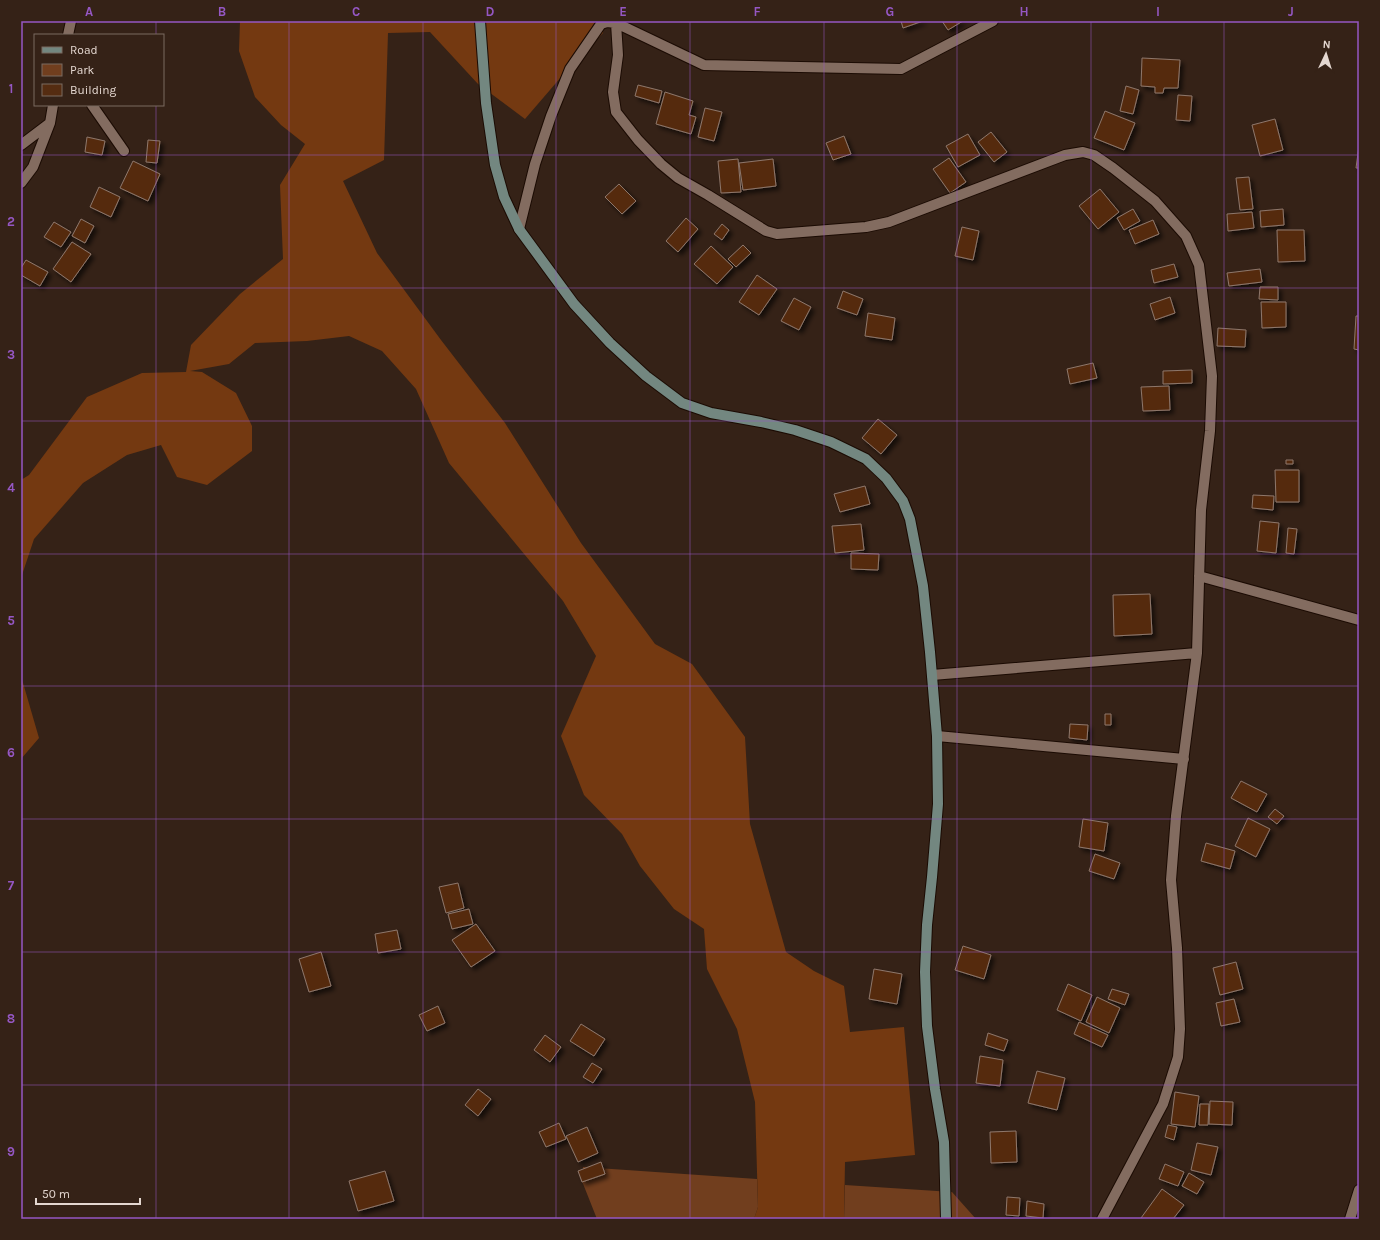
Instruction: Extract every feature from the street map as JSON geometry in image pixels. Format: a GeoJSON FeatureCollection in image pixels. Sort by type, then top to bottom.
{"type":"FeatureCollection","features":[{"type":"Feature","properties":{"kind":"street"},"geometry":{"type":"LineString","coordinates":[[68,34],[71,21]]}},
{"type":"Feature","properties":{"kind":"street"},"geometry":{"type":"LineString","coordinates":[[480,21],[486,103],[495,165],[504,197],[519,229],[574,304],[610,343],[646,376],[682,403],[711,413],[795,430],[831,442],[866,459],[886,478],[903,502],[910,519],[923,586],[932,675],[936,736],[938,804],[927,925],[925,972],[927,1026],[935,1089],[944,1142],[946,1219]]}},
{"type":"Feature","properties":{"kind":"street"},"geometry":{"type":"LineString","coordinates":[[519,229],[537,157],[551,116],[570,69],[601,24],[607,22],[616,23],[704,65],[901,69],[993,21]]}},
{"type":"Feature","properties":{"kind":"street"},"geometry":{"type":"LineString","coordinates":[[616,23],[618,54],[613,92],[616,112],[638,140],[661,164],[678,178],[766,230],[777,234],[866,227],[889,222],[1065,155],[1083,152],[1094,155],[1114,168],[1155,201],[1186,236],[1200,264],[1212,376],[1210,431],[1201,510],[1197,653],[1176,816],[1171,880],[1177,948],[1180,1029],[1178,1057],[1163,1104],[1102,1219]]}},
{"type":"Feature","properties":{"kind":"street"},"geometry":{"type":"LineString","coordinates":[[21,183],[33,167],[50,123],[53,106]]}},
{"type":"Feature","properties":{"kind":"street"},"geometry":{"type":"LineString","coordinates":[[93,106],[124,151]]}},
{"type":"Feature","properties":{"kind":"street"},"geometry":{"type":"LineString","coordinates":[[21,145],[50,123]]}},
{"type":"Feature","properties":{"kind":"street"},"geometry":{"type":"LineString","coordinates":[[1199,576],[1359,620]]}},
{"type":"Feature","properties":{"kind":"street"},"geometry":{"type":"LineString","coordinates":[[932,675],[1197,653]]}},
{"type":"Feature","properties":{"kind":"street"},"geometry":{"type":"LineString","coordinates":[[936,736],[1184,759]]}},
{"type":"Feature","properties":{"kind":"street"},"geometry":{"type":"LineString","coordinates":[[1350,1219],[1359,1190]]}},
{"type":"Feature","properties":{"kind":"green space"},"geometry":{"type":"Polygon","coordinates":[[[583,1167],[757,1179],[758,1207],[754,1219],[597,1219],[578,1171],[583,1169],[583,1167]]]}},
{"type":"Feature","properties":{"kind":"green space"},"geometry":{"type":"Polygon","coordinates":[[[845,1185],[952,1192],[976,1219],[844,1219],[845,1185]]]}},
{"type":"Feature","properties":{"kind":"shaded area"},"geometry":{"type":"Polygon","coordinates":[[[240,21],[604,21],[603,33],[568,69],[525,119],[478,84],[430,32],[388,33],[384,160],[343,181],[377,253],[441,340],[505,423],[581,543],[655,644],[692,664],[745,737],[750,824],[786,952],[814,971],[844,986],[850,1032],[904,1027],[915,1155],[845,1162],[844,1219],[754,1219],[758,1207],[755,1102],[737,1029],[707,969],[704,929],[674,909],[640,866],[622,834],[584,795],[561,736],[596,656],[563,601],[449,463],[416,389],[382,351],[349,336],[307,341],[255,343],[229,364],[190,371],[202,372],[236,393],[252,426],[252,451],[207,485],[177,477],[161,445],[127,455],[83,483],[34,539],[21,578],[21,480],[29,475],[87,397],[142,373],[186,372],[191,345],[240,294],[283,259],[280,185],[305,144],[281,125],[255,97],[239,51],[240,21]]]}},
{"type":"Feature","properties":{"kind":"shaded area"},"geometry":{"type":"Polygon","coordinates":[[[21,676],[39,738],[21,759],[21,676]]]}},
{"type":"Feature","properties":{"kind":"building"},"geometry":{"type":"Polygon","coordinates":[[[901,21],[923,21],[903,28],[901,21]]]}},
{"type":"Feature","properties":{"kind":"building"},"geometry":{"type":"Polygon","coordinates":[[[942,21],[963,21],[948,30],[942,21]]]}},
{"type":"Feature","properties":{"kind":"building"},"geometry":{"type":"Polygon","coordinates":[[[1142,58],[1180,60],[1178,88],[1164,88],[1163,93],[1155,93],[1155,87],[1141,86],[1142,58]]]}},
{"type":"Feature","properties":{"kind":"building"},"geometry":{"type":"Polygon","coordinates":[[[638,85],[662,91],[659,103],[635,96],[638,85]]]}},
{"type":"Feature","properties":{"kind":"building"},"geometry":{"type":"Polygon","coordinates":[[[1126,86],[1139,90],[1133,114],[1120,111],[1126,86]]]}},
{"type":"Feature","properties":{"kind":"building"},"geometry":{"type":"Polygon","coordinates":[[[665,92],[693,101],[689,115],[696,117],[691,134],[656,124],[665,92]]]}},
{"type":"Feature","properties":{"kind":"building"},"geometry":{"type":"Polygon","coordinates":[[[1178,95],[1192,96],[1190,121],[1176,120],[1178,95]]]}},
{"type":"Feature","properties":{"kind":"building"},"geometry":{"type":"Polygon","coordinates":[[[705,108],[722,112],[714,141],[698,137],[705,108]]]}},
{"type":"Feature","properties":{"kind":"building"},"geometry":{"type":"Polygon","coordinates":[[[1105,111],[1135,123],[1124,150],[1094,138],[1105,111]]]}},
{"type":"Feature","properties":{"kind":"building"},"geometry":{"type":"Polygon","coordinates":[[[1275,119],[1283,150],[1260,156],[1252,125],[1275,119]]]}},
{"type":"Feature","properties":{"kind":"building"},"geometry":{"type":"Polygon","coordinates":[[[991,132],[1007,152],[994,162],[978,142],[991,132]]]}},
{"type":"Feature","properties":{"kind":"building"},"geometry":{"type":"Polygon","coordinates":[[[968,134],[980,155],[958,167],[946,146],[968,134]]]}},
{"type":"Feature","properties":{"kind":"building"},"geometry":{"type":"Polygon","coordinates":[[[844,136],[851,154],[833,160],[826,143],[844,136]]]}},
{"type":"Feature","properties":{"kind":"building"},"geometry":{"type":"Polygon","coordinates":[[[87,137],[105,141],[102,155],[85,152],[87,137]]]}},
{"type":"Feature","properties":{"kind":"building"},"geometry":{"type":"Polygon","coordinates":[[[148,140],[160,141],[157,163],[146,162],[148,140]]]}},
{"type":"Feature","properties":{"kind":"building"},"geometry":{"type":"Polygon","coordinates":[[[1359,146],[1359,168],[1356,168],[1359,146]]]}},
{"type":"Feature","properties":{"kind":"building"},"geometry":{"type":"Polygon","coordinates":[[[949,158],[966,182],[950,193],[933,169],[949,158]]]}},
{"type":"Feature","properties":{"kind":"building"},"geometry":{"type":"Polygon","coordinates":[[[738,159],[741,192],[721,193],[718,161],[738,159]]]}},
{"type":"Feature","properties":{"kind":"building"},"geometry":{"type":"Polygon","coordinates":[[[773,159],[776,186],[743,190],[739,163],[773,159]]]}},
{"type":"Feature","properties":{"kind":"building"},"geometry":{"type":"Polygon","coordinates":[[[133,161],[160,174],[148,201],[120,188],[133,161]]]}},
{"type":"Feature","properties":{"kind":"building"},"geometry":{"type":"Polygon","coordinates":[[[1249,177],[1253,209],[1240,210],[1236,178],[1249,177]]]}},
{"type":"Feature","properties":{"kind":"building"},"geometry":{"type":"Polygon","coordinates":[[[619,184],[636,201],[622,214],[605,197],[619,184]]]}},
{"type":"Feature","properties":{"kind":"building"},"geometry":{"type":"Polygon","coordinates":[[[99,187],[120,197],[111,217],[90,207],[99,187]]]}},
{"type":"Feature","properties":{"kind":"building"},"geometry":{"type":"Polygon","coordinates":[[[1100,189],[1119,212],[1098,229],[1079,206],[1100,189]]]}},
{"type":"Feature","properties":{"kind":"building"},"geometry":{"type":"Polygon","coordinates":[[[1133,209],[1140,221],[1124,230],[1117,218],[1133,209]]]}},
{"type":"Feature","properties":{"kind":"building"},"geometry":{"type":"Polygon","coordinates":[[[1283,209],[1284,225],[1261,227],[1260,211],[1283,209]]]}},
{"type":"Feature","properties":{"kind":"building"},"geometry":{"type":"Polygon","coordinates":[[[1252,212],[1254,228],[1228,231],[1227,214],[1252,212]]]}},
{"type":"Feature","properties":{"kind":"building"},"geometry":{"type":"Polygon","coordinates":[[[686,218],[698,229],[678,252],[666,241],[686,218]]]}},
{"type":"Feature","properties":{"kind":"building"},"geometry":{"type":"Polygon","coordinates":[[[81,219],[94,226],[85,243],[72,236],[81,219]]]}},
{"type":"Feature","properties":{"kind":"building"},"geometry":{"type":"Polygon","coordinates":[[[1153,220],[1159,234],[1135,244],[1129,230],[1153,220]]]}},
{"type":"Feature","properties":{"kind":"building"},"geometry":{"type":"Polygon","coordinates":[[[54,222],[71,232],[61,247],[44,237],[54,222]]]}},
{"type":"Feature","properties":{"kind":"building"},"geometry":{"type":"Polygon","coordinates":[[[722,224],[729,230],[722,240],[714,234],[722,224]]]}},
{"type":"Feature","properties":{"kind":"building"},"geometry":{"type":"Polygon","coordinates":[[[962,227],[979,231],[973,260],[955,256],[962,227]]]}},
{"type":"Feature","properties":{"kind":"building"},"geometry":{"type":"Polygon","coordinates":[[[1277,230],[1304,230],[1305,261],[1278,262],[1277,230]]]}},
{"type":"Feature","properties":{"kind":"building"},"geometry":{"type":"Polygon","coordinates":[[[72,242],[91,254],[71,282],[53,269],[72,242]]]}},
{"type":"Feature","properties":{"kind":"building"},"geometry":{"type":"Polygon","coordinates":[[[743,245],[751,253],[736,267],[728,259],[743,245]]]}},
{"type":"Feature","properties":{"kind":"building"},"geometry":{"type":"Polygon","coordinates":[[[711,246],[733,267],[717,284],[694,264],[711,246]]]}},
{"type":"Feature","properties":{"kind":"building"},"geometry":{"type":"Polygon","coordinates":[[[26,260],[48,272],[40,286],[21,275],[21,268],[26,260]]]}},
{"type":"Feature","properties":{"kind":"building"},"geometry":{"type":"Polygon","coordinates":[[[1174,264],[1178,277],[1154,283],[1151,270],[1174,264]]]}},
{"type":"Feature","properties":{"kind":"building"},"geometry":{"type":"Polygon","coordinates":[[[1260,269],[1262,282],[1229,286],[1227,273],[1260,269]]]}},
{"type":"Feature","properties":{"kind":"building"},"geometry":{"type":"Polygon","coordinates":[[[757,275],[777,289],[759,315],[739,302],[757,275]]]}},
{"type":"Feature","properties":{"kind":"building"},"geometry":{"type":"Polygon","coordinates":[[[1260,287],[1278,287],[1278,300],[1259,299],[1260,287]]]}},
{"type":"Feature","properties":{"kind":"building"},"geometry":{"type":"Polygon","coordinates":[[[843,291],[863,299],[857,315],[837,308],[843,291]]]}},
{"type":"Feature","properties":{"kind":"building"},"geometry":{"type":"Polygon","coordinates":[[[1170,297],[1175,313],[1155,320],[1150,304],[1170,297]]]}},
{"type":"Feature","properties":{"kind":"building"},"geometry":{"type":"Polygon","coordinates":[[[794,298],[811,307],[799,330],[781,321],[794,298]]]}},
{"type":"Feature","properties":{"kind":"building"},"geometry":{"type":"Polygon","coordinates":[[[1261,302],[1286,302],[1286,327],[1262,328],[1261,302]]]}},
{"type":"Feature","properties":{"kind":"building"},"geometry":{"type":"Polygon","coordinates":[[[868,313],[895,318],[892,340],[865,336],[868,313]]]}},
{"type":"Feature","properties":{"kind":"building"},"geometry":{"type":"Polygon","coordinates":[[[1356,316],[1359,316],[1359,350],[1354,349],[1356,316]]]}},
{"type":"Feature","properties":{"kind":"building"},"geometry":{"type":"Polygon","coordinates":[[[1218,328],[1246,330],[1245,347],[1217,346],[1218,328]]]}},
{"type":"Feature","properties":{"kind":"building"},"geometry":{"type":"Polygon","coordinates":[[[1093,363],[1097,378],[1070,384],[1067,369],[1093,363]]]}},
{"type":"Feature","properties":{"kind":"building"},"geometry":{"type":"Polygon","coordinates":[[[1192,370],[1192,383],[1163,384],[1163,371],[1192,370]]]}},
{"type":"Feature","properties":{"kind":"building"},"geometry":{"type":"Polygon","coordinates":[[[1169,386],[1170,410],[1143,411],[1141,387],[1169,386]]]}},
{"type":"Feature","properties":{"kind":"building"},"geometry":{"type":"Polygon","coordinates":[[[878,419],[897,435],[881,454],[862,438],[878,419]]]}},
{"type":"Feature","properties":{"kind":"building"},"geometry":{"type":"Polygon","coordinates":[[[1286,460],[1293,460],[1293,464],[1286,464],[1286,460]]]}},
{"type":"Feature","properties":{"kind":"building"},"geometry":{"type":"Polygon","coordinates":[[[1275,470],[1299,470],[1299,502],[1276,502],[1275,470]]]}},
{"type":"Feature","properties":{"kind":"building"},"geometry":{"type":"Polygon","coordinates":[[[865,486],[870,504],[840,512],[834,494],[865,486]]]}},
{"type":"Feature","properties":{"kind":"building"},"geometry":{"type":"Polygon","coordinates":[[[1253,495],[1274,496],[1273,510],[1252,508],[1253,495]]]}},
{"type":"Feature","properties":{"kind":"building"},"geometry":{"type":"Polygon","coordinates":[[[1260,521],[1279,523],[1276,553],[1257,551],[1260,521]]]}},
{"type":"Feature","properties":{"kind":"building"},"geometry":{"type":"Polygon","coordinates":[[[861,524],[864,550],[835,553],[832,526],[861,524]]]}},
{"type":"Feature","properties":{"kind":"building"},"geometry":{"type":"Polygon","coordinates":[[[1288,528],[1297,529],[1294,554],[1286,553],[1288,528]]]}},
{"type":"Feature","properties":{"kind":"building"},"geometry":{"type":"Polygon","coordinates":[[[851,553],[879,554],[878,570],[851,569],[851,553]]]}},
{"type":"Feature","properties":{"kind":"building"},"geometry":{"type":"Polygon","coordinates":[[[1150,594],[1152,634],[1114,636],[1113,595],[1150,594]]]}},
{"type":"Feature","properties":{"kind":"building"},"geometry":{"type":"Polygon","coordinates":[[[1105,714],[1111,714],[1111,725],[1105,725],[1105,714]]]}},
{"type":"Feature","properties":{"kind":"building"},"geometry":{"type":"Polygon","coordinates":[[[1070,724],[1088,725],[1087,740],[1069,738],[1070,724]]]}},
{"type":"Feature","properties":{"kind":"building"},"geometry":{"type":"Polygon","coordinates":[[[1241,781],[1267,794],[1257,812],[1231,798],[1241,781]]]}},
{"type":"Feature","properties":{"kind":"building"},"geometry":{"type":"Polygon","coordinates":[[[1275,809],[1284,816],[1277,824],[1268,817],[1275,809]]]}},
{"type":"Feature","properties":{"kind":"building"},"geometry":{"type":"Polygon","coordinates":[[[1248,818],[1270,829],[1256,857],[1235,846],[1248,818]]]}},
{"type":"Feature","properties":{"kind":"building"},"geometry":{"type":"Polygon","coordinates":[[[1083,819],[1108,823],[1104,851],[1079,847],[1083,819]]]}},
{"type":"Feature","properties":{"kind":"building"},"geometry":{"type":"Polygon","coordinates":[[[1206,843],[1235,851],[1230,869],[1201,861],[1206,843]]]}},
{"type":"Feature","properties":{"kind":"building"},"geometry":{"type":"Polygon","coordinates":[[[1095,854],[1120,863],[1114,879],[1089,871],[1095,854]]]}},
{"type":"Feature","properties":{"kind":"building"},"geometry":{"type":"Polygon","coordinates":[[[458,883],[464,908],[446,913],[439,887],[458,883]]]}},
{"type":"Feature","properties":{"kind":"building"},"geometry":{"type":"Polygon","coordinates":[[[469,909],[473,924],[452,929],[448,914],[469,909]]]}},
{"type":"Feature","properties":{"kind":"building"},"geometry":{"type":"Polygon","coordinates":[[[476,924],[495,951],[471,967],[452,940],[476,924]]]}},
{"type":"Feature","properties":{"kind":"building"},"geometry":{"type":"Polygon","coordinates":[[[397,930],[401,949],[378,953],[375,934],[397,930]]]}},
{"type":"Feature","properties":{"kind":"building"},"geometry":{"type":"Polygon","coordinates":[[[963,946],[991,955],[984,979],[955,970],[963,946]]]}},
{"type":"Feature","properties":{"kind":"building"},"geometry":{"type":"Polygon","coordinates":[[[321,952],[331,986],[309,992],[299,959],[321,952]]]}},
{"type":"Feature","properties":{"kind":"building"},"geometry":{"type":"Polygon","coordinates":[[[1236,962],[1243,989],[1220,995],[1213,968],[1236,962]]]}},
{"type":"Feature","properties":{"kind":"building"},"geometry":{"type":"Polygon","coordinates":[[[874,969],[902,974],[897,1004],[869,999],[874,969]]]}},
{"type":"Feature","properties":{"kind":"building"},"geometry":{"type":"Polygon","coordinates":[[[1068,984],[1092,995],[1081,1021],[1057,1010],[1068,984]]]}},
{"type":"Feature","properties":{"kind":"building"},"geometry":{"type":"Polygon","coordinates":[[[1112,989],[1129,994],[1125,1005],[1108,999],[1112,989]]]}},
{"type":"Feature","properties":{"kind":"building"},"geometry":{"type":"Polygon","coordinates":[[[1097,997],[1120,1008],[1109,1033],[1086,1022],[1097,997]]]}},
{"type":"Feature","properties":{"kind":"building"},"geometry":{"type":"Polygon","coordinates":[[[1234,999],[1240,1022],[1221,1026],[1216,1003],[1234,999]]]}},
{"type":"Feature","properties":{"kind":"building"},"geometry":{"type":"Polygon","coordinates":[[[438,1006],[445,1023],[427,1031],[419,1015],[438,1006]]]}},
{"type":"Feature","properties":{"kind":"building"},"geometry":{"type":"Polygon","coordinates":[[[1079,1022],[1108,1035],[1102,1047],[1074,1034],[1079,1022]]]}},
{"type":"Feature","properties":{"kind":"building"},"geometry":{"type":"Polygon","coordinates":[[[581,1024],[605,1039],[594,1056],[570,1041],[581,1024]]]}},
{"type":"Feature","properties":{"kind":"building"},"geometry":{"type":"Polygon","coordinates":[[[988,1033],[1008,1040],[1004,1051],[985,1045],[988,1033]]]}},
{"type":"Feature","properties":{"kind":"building"},"geometry":{"type":"Polygon","coordinates":[[[545,1035],[561,1047],[550,1062],[534,1050],[545,1035]]]}},
{"type":"Feature","properties":{"kind":"building"},"geometry":{"type":"Polygon","coordinates":[[[980,1056],[1003,1060],[1000,1086],[976,1083],[980,1056]]]}},
{"type":"Feature","properties":{"kind":"building"},"geometry":{"type":"Polygon","coordinates":[[[592,1063],[602,1069],[593,1083],[583,1077],[592,1063]]]}},
{"type":"Feature","properties":{"kind":"building"},"geometry":{"type":"Polygon","coordinates":[[[1037,1071],[1065,1078],[1057,1110],[1028,1103],[1037,1071]]]}},
{"type":"Feature","properties":{"kind":"building"},"geometry":{"type":"Polygon","coordinates":[[[478,1089],[491,1099],[478,1116],[465,1105],[478,1089]]]}},
{"type":"Feature","properties":{"kind":"building"},"geometry":{"type":"Polygon","coordinates":[[[1175,1092],[1199,1096],[1195,1127],[1171,1124],[1175,1092]]]}},
{"type":"Feature","properties":{"kind":"building"},"geometry":{"type":"Polygon","coordinates":[[[1210,1101],[1233,1102],[1232,1125],[1209,1124],[1210,1101]]]}},
{"type":"Feature","properties":{"kind":"building"},"geometry":{"type":"Polygon","coordinates":[[[1200,1104],[1209,1104],[1208,1125],[1199,1125],[1200,1104]]]}},
{"type":"Feature","properties":{"kind":"building"},"geometry":{"type":"Polygon","coordinates":[[[559,1123],[566,1139],[546,1147],[539,1132],[559,1123]]]}},
{"type":"Feature","properties":{"kind":"building"},"geometry":{"type":"Polygon","coordinates":[[[1168,1125],[1177,1127],[1174,1140],[1165,1137],[1168,1125]]]}},
{"type":"Feature","properties":{"kind":"building"},"geometry":{"type":"Polygon","coordinates":[[[587,1127],[598,1153],[578,1162],[566,1136],[587,1127]]]}},
{"type":"Feature","properties":{"kind":"building"},"geometry":{"type":"Polygon","coordinates":[[[1016,1131],[1017,1162],[991,1163],[990,1132],[1016,1131]]]}},
{"type":"Feature","properties":{"kind":"building"},"geometry":{"type":"Polygon","coordinates":[[[1197,1143],[1218,1147],[1211,1175],[1191,1170],[1197,1143]]]}},
{"type":"Feature","properties":{"kind":"building"},"geometry":{"type":"Polygon","coordinates":[[[601,1162],[605,1174],[582,1182],[578,1171],[601,1162]]]}},
{"type":"Feature","properties":{"kind":"building"},"geometry":{"type":"Polygon","coordinates":[[[1165,1164],[1184,1172],[1178,1186],[1159,1179],[1165,1164]]]}},
{"type":"Feature","properties":{"kind":"building"},"geometry":{"type":"Polygon","coordinates":[[[385,1171],[394,1201],[358,1211],[349,1181],[385,1171]]]}},
{"type":"Feature","properties":{"kind":"building"},"geometry":{"type":"Polygon","coordinates":[[[1189,1173],[1204,1182],[1197,1194],[1182,1186],[1189,1173]]]}},
{"type":"Feature","properties":{"kind":"building"},"geometry":{"type":"Polygon","coordinates":[[[1162,1189],[1184,1205],[1173,1219],[1141,1218],[1162,1189]]]}},
{"type":"Feature","properties":{"kind":"building"},"geometry":{"type":"Polygon","coordinates":[[[1007,1197],[1020,1198],[1019,1216],[1006,1215],[1007,1197]]]}},
{"type":"Feature","properties":{"kind":"building"},"geometry":{"type":"Polygon","coordinates":[[[1027,1201],[1044,1204],[1043,1218],[1026,1216],[1027,1201]]]}}]}
